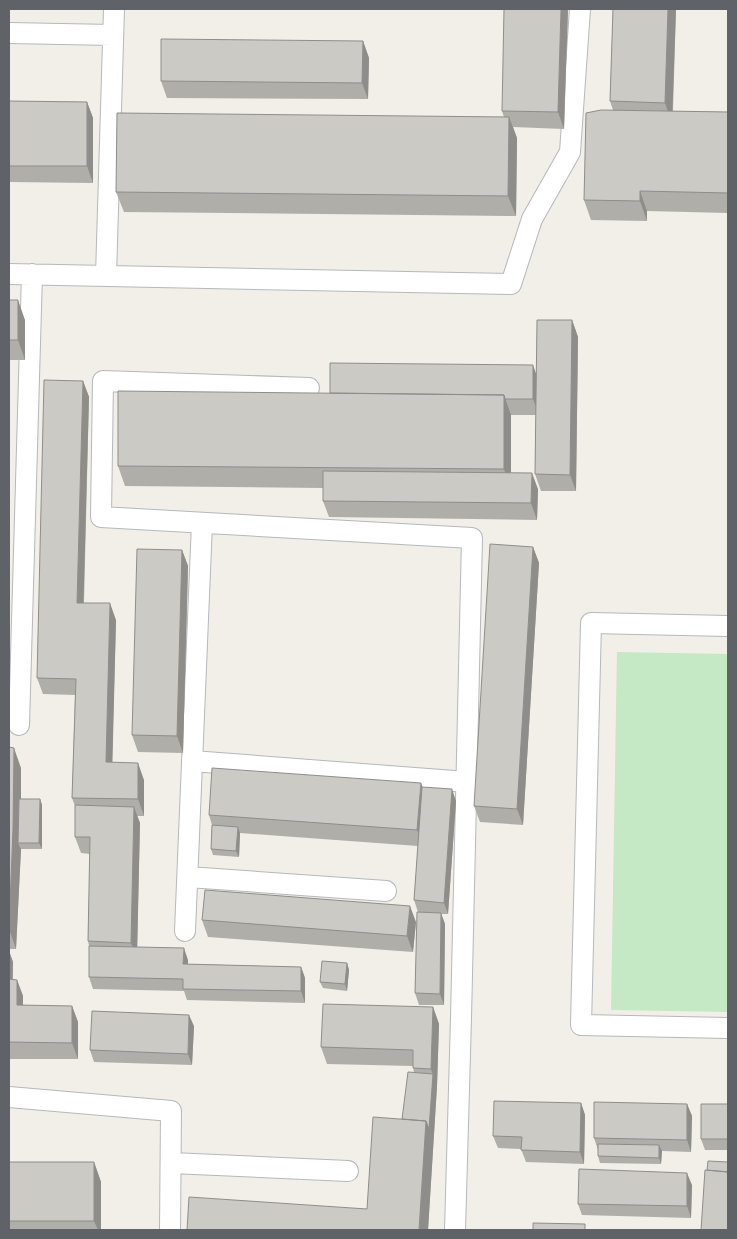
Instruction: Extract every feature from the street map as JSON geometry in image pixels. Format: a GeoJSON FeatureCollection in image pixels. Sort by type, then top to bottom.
{"type":"FeatureCollection","features":[{"type":"Feature","properties":{"kind":"lane"},"geometry":{"type":"LineString","coordinates":[[106,276],[114,9]]}},
{"type":"Feature","properties":{"kind":"lane"},"geometry":{"type":"LineString","coordinates":[[9,274],[511,284],[532,219],[570,152],[580,9]]}},
{"type":"Feature","properties":{"kind":"lane"},"geometry":{"type":"LineString","coordinates":[[9,33],[113,35]]}},
{"type":"Feature","properties":{"kind":"lane"},"geometry":{"type":"LineString","coordinates":[[19,725],[32,274]]}},
{"type":"Feature","properties":{"kind":"lane"},"geometry":{"type":"LineString","coordinates":[[309,388],[103,381],[101,517],[472,538],[455,1230]]}},
{"type":"Feature","properties":{"kind":"lane"},"geometry":{"type":"LineString","coordinates":[[185,931],[202,523]]}},
{"type":"Feature","properties":{"kind":"lane"},"geometry":{"type":"LineString","coordinates":[[728,626],[591,623],[581,1025],[728,1028]]}},
{"type":"Feature","properties":{"kind":"lane"},"geometry":{"type":"LineString","coordinates":[[192,761],[467,782]]}},
{"type":"Feature","properties":{"kind":"lane"},"geometry":{"type":"LineString","coordinates":[[188,878],[386,891]]}},
{"type":"Feature","properties":{"kind":"lane"},"geometry":{"type":"LineString","coordinates":[[9,1098],[171,1111],[170,1230]]}},
{"type":"Feature","properties":{"kind":"lane"},"geometry":{"type":"LineString","coordinates":[[171,1162],[348,1171]]}},
{"type":"Feature","properties":{"kind":"green space"},"geometry":{"type":"Polygon","coordinates":[[[617,652],[728,654],[728,1012],[611,1010],[617,652]]]}},
{"type":"Feature","properties":{"kind":"building"},"geometry":{"type":"Polygon","coordinates":[[[504,9],[561,9],[558,112],[502,111],[504,9]]]}},
{"type":"Feature","properties":{"kind":"building"},"geometry":{"type":"Polygon","coordinates":[[[613,9],[668,9],[665,103],[610,101],[613,9]]]}},
{"type":"Feature","properties":{"kind":"building"},"geometry":{"type":"Polygon","coordinates":[[[161,39],[363,41],[362,83],[161,81],[161,39]]]}},
{"type":"Feature","properties":{"kind":"building"},"geometry":{"type":"Polygon","coordinates":[[[9,101],[87,102],[87,166],[9,166],[9,101]]]}},
{"type":"Feature","properties":{"kind":"building"},"geometry":{"type":"Polygon","coordinates":[[[601,110],[728,112],[728,193],[640,191],[640,201],[584,200],[586,113],[601,110]]]}},
{"type":"Feature","properties":{"kind":"building"},"geometry":{"type":"Polygon","coordinates":[[[117,113],[509,117],[508,196],[116,192],[117,113]]]}},
{"type":"Feature","properties":{"kind":"building"},"geometry":{"type":"Polygon","coordinates":[[[9,300],[18,300],[18,340],[9,340],[9,300]]]}},
{"type":"Feature","properties":{"kind":"building"},"geometry":{"type":"Polygon","coordinates":[[[537,320],[572,320],[570,475],[535,474],[537,320]]]}},
{"type":"Feature","properties":{"kind":"building"},"geometry":{"type":"Polygon","coordinates":[[[330,363],[533,365],[533,399],[505,399],[504,395],[330,393],[330,363]]]}},
{"type":"Feature","properties":{"kind":"building"},"geometry":{"type":"Polygon","coordinates":[[[44,380],[83,381],[77,603],[110,603],[106,762],[138,763],[138,799],[72,798],[76,679],[37,678],[44,380]]]}},
{"type":"Feature","properties":{"kind":"building"},"geometry":{"type":"Polygon","coordinates":[[[118,391],[504,395],[504,469],[118,466],[118,391]]]}},
{"type":"Feature","properties":{"kind":"building"},"geometry":{"type":"Polygon","coordinates":[[[323,471],[532,473],[531,503],[323,501],[323,471]]]}},
{"type":"Feature","properties":{"kind":"building"},"geometry":{"type":"Polygon","coordinates":[[[490,544],[533,547],[517,809],[474,806],[490,544]]]}},
{"type":"Feature","properties":{"kind":"building"},"geometry":{"type":"Polygon","coordinates":[[[137,549],[182,550],[177,736],[132,735],[137,549]]]}},
{"type":"Feature","properties":{"kind":"building"},"geometry":{"type":"Polygon","coordinates":[[[9,747],[14,748],[9,929],[9,747]]]}},
{"type":"Feature","properties":{"kind":"building"},"geometry":{"type":"Polygon","coordinates":[[[212,768],[421,783],[417,830],[209,815],[212,768]]]}},
{"type":"Feature","properties":{"kind":"building"},"geometry":{"type":"Polygon","coordinates":[[[422,787],[452,789],[444,903],[414,900],[422,787]]]}},
{"type":"Feature","properties":{"kind":"building"},"geometry":{"type":"Polygon","coordinates":[[[19,799],[40,799],[39,843],[18,843],[19,799]]]}},
{"type":"Feature","properties":{"kind":"building"},"geometry":{"type":"Polygon","coordinates":[[[75,805],[134,807],[131,943],[88,941],[90,837],[75,837],[75,805]]]}},
{"type":"Feature","properties":{"kind":"building"},"geometry":{"type":"Polygon","coordinates":[[[212,825],[238,827],[236,851],[211,849],[212,825]]]}},
{"type":"Feature","properties":{"kind":"building"},"geometry":{"type":"Polygon","coordinates":[[[205,890],[410,906],[407,936],[202,920],[205,890]]]}},
{"type":"Feature","properties":{"kind":"building"},"geometry":{"type":"Polygon","coordinates":[[[417,912],[441,913],[440,994],[415,993],[417,912]]]}},
{"type":"Feature","properties":{"kind":"building"},"geometry":{"type":"Polygon","coordinates":[[[89,946],[184,948],[183,964],[301,967],[301,991],[183,989],[183,979],[89,977],[89,946]]]}},
{"type":"Feature","properties":{"kind":"building"},"geometry":{"type":"Polygon","coordinates":[[[322,961],[347,963],[345,984],[320,982],[322,961]]]}},
{"type":"Feature","properties":{"kind":"building"},"geometry":{"type":"Polygon","coordinates":[[[9,979],[17,980],[17,1005],[72,1006],[72,1043],[9,1042],[9,979]]]}},
{"type":"Feature","properties":{"kind":"building"},"geometry":{"type":"Polygon","coordinates":[[[323,1004],[433,1007],[431,1069],[413,1068],[413,1050],[321,1047],[323,1004]]]}},
{"type":"Feature","properties":{"kind":"building"},"geometry":{"type":"Polygon","coordinates":[[[92,1011],[189,1015],[188,1054],[90,1050],[92,1011]]]}},
{"type":"Feature","properties":{"kind":"building"},"geometry":{"type":"Polygon","coordinates":[[[408,1072],[433,1074],[429,1129],[426,1121],[402,1119],[408,1072]]]}},
{"type":"Feature","properties":{"kind":"building"},"geometry":{"type":"Polygon","coordinates":[[[494,1101],[581,1103],[580,1152],[521,1150],[522,1137],[493,1136],[494,1101]]]}},
{"type":"Feature","properties":{"kind":"building"},"geometry":{"type":"Polygon","coordinates":[[[594,1102],[687,1104],[687,1140],[594,1138],[594,1102]]]}},
{"type":"Feature","properties":{"kind":"building"},"geometry":{"type":"Polygon","coordinates":[[[701,1104],[728,1104],[728,1139],[701,1139],[701,1104]]]}},
{"type":"Feature","properties":{"kind":"building"},"geometry":{"type":"Polygon","coordinates":[[[373,1117],[426,1121],[419,1230],[187,1230],[189,1197],[367,1209],[373,1117]]]}},
{"type":"Feature","properties":{"kind":"building"},"geometry":{"type":"Polygon","coordinates":[[[598,1144],[659,1145],[659,1158],[598,1156],[598,1144]]]}},
{"type":"Feature","properties":{"kind":"building"},"geometry":{"type":"Polygon","coordinates":[[[708,1161],[728,1162],[728,1172],[707,1170],[708,1161]]]}},
{"type":"Feature","properties":{"kind":"building"},"geometry":{"type":"Polygon","coordinates":[[[9,1162],[94,1162],[94,1221],[9,1221],[9,1162]]]}},
{"type":"Feature","properties":{"kind":"building"},"geometry":{"type":"Polygon","coordinates":[[[579,1169],[687,1173],[687,1206],[578,1204],[579,1169]]]}},
{"type":"Feature","properties":{"kind":"building"},"geometry":{"type":"Polygon","coordinates":[[[705,1170],[728,1172],[728,1230],[701,1230],[705,1170]]]}},
{"type":"Feature","properties":{"kind":"building"},"geometry":{"type":"Polygon","coordinates":[[[533,1223],[585,1224],[585,1230],[533,1230],[533,1223]]]}}]}
